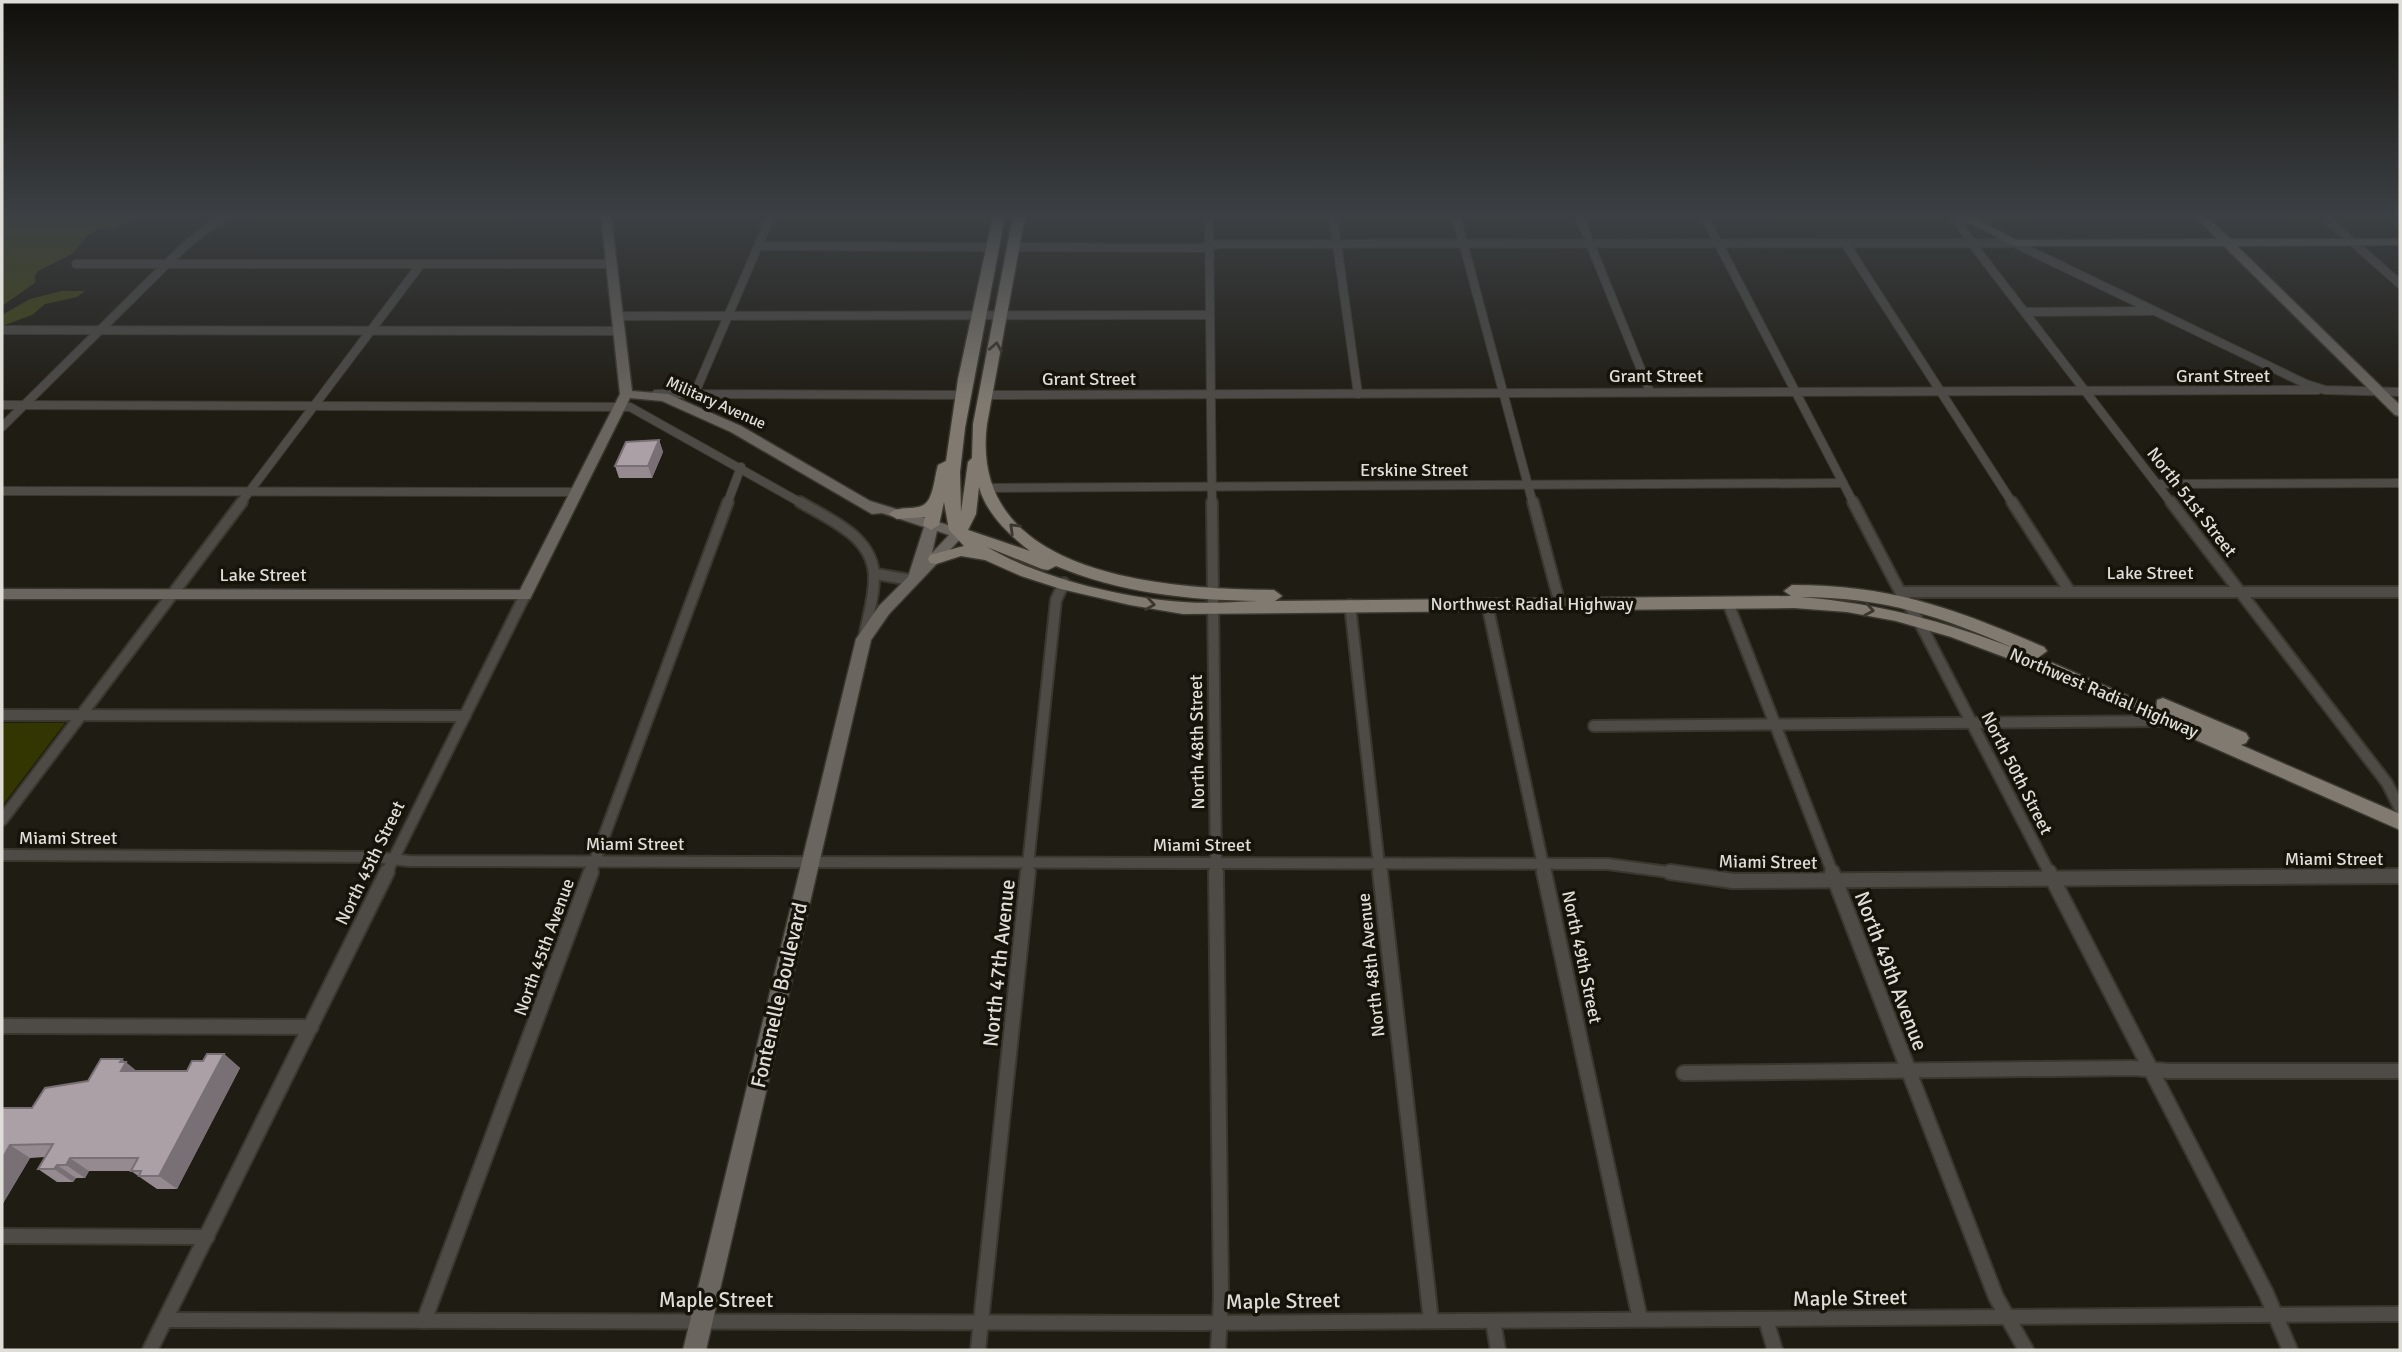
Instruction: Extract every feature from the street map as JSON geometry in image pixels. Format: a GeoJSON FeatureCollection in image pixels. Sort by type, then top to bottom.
{"type":"FeatureCollection","features":[{"type":"Feature","properties":{"kind":"main road"},"geometry":{"type":"LineString","coordinates":[[613,279],[623,400]]}},
{"type":"Feature","properties":{"kind":"main road"},"geometry":{"type":"LineString","coordinates":[[911,580],[924,554],[957,428],[986,279]]}},
{"type":"Feature","properties":{"kind":"main road","name":"Northwest Radial Highway"},"geometry":{"type":"LineString","coordinates":[[1008,279],[979,438],[980,465],[985,488],[1008,523],[1047,554],[1087,573],[1138,587],[1213,602],[1557,593],[1827,591],[1902,597],[1993,632],[2400,809]]}},
{"type":"Feature","properties":{"kind":"main road"},"geometry":{"type":"LineString","coordinates":[[2265,279],[2400,412]]}},
{"type":"Feature","properties":{"kind":"main road","name":"Military Avenue"},"geometry":{"type":"LineString","coordinates":[[623,400],[656,394],[756,439],[871,505],[895,522],[956,537]]}},
{"type":"Feature","properties":{"kind":"main road","name":"North 45th Street"},"geometry":{"type":"LineString","coordinates":[[525,595],[623,400]]}},
{"type":"Feature","properties":{"kind":"main road"},"geometry":{"type":"LineString","coordinates":[[956,537],[951,512],[957,428]]}},
{"type":"Feature","properties":{"kind":"main road"},"geometry":{"type":"LineString","coordinates":[[911,580],[956,537],[968,514],[979,438]]}},
{"type":"Feature","properties":{"kind":"main road"},"geometry":{"type":"LineString","coordinates":[[897,514],[924,512],[936,502]]}},
{"type":"Feature","properties":{"kind":"main road","name":"Military Avenue"},"geometry":{"type":"LineString","coordinates":[[871,505],[930,529]]}},
{"type":"Feature","properties":{"kind":"main road"},"geometry":{"type":"LineString","coordinates":[[956,537],[1017,551],[1091,582],[1138,587]]}},
{"type":"Feature","properties":{"kind":"main road","name":"Northwest Radial Highway"},"geometry":{"type":"LineString","coordinates":[[956,537],[985,554],[1064,583],[1139,602],[1350,605],[1825,604],[1917,620],[2009,652],[2400,822]]}},
{"type":"Feature","properties":{"kind":"main road"},"geometry":{"type":"LineString","coordinates":[[936,559],[960,551],[985,554]]}},
{"type":"Feature","properties":{"kind":"main road","name":"Fontenelle Boulevard"},"geometry":{"type":"LineString","coordinates":[[695,1350],[864,639],[884,610],[911,580]]}},
{"type":"Feature","properties":{"kind":"main road","name":"Lake Street"},"geometry":{"type":"LineString","coordinates":[[2,594],[525,595]]}},
{"type":"Feature","properties":{"kind":"street"},"geometry":{"type":"LineString","coordinates":[[2,427],[151,279]]}},
{"type":"Feature","properties":{"kind":"street"},"geometry":{"type":"LineString","coordinates":[[2,820],[410,279]]}},
{"type":"Feature","properties":{"kind":"street"},"geometry":{"type":"LineString","coordinates":[[694,395],[744,279]]}},
{"type":"Feature","properties":{"kind":"street","name":"North 48th Street"},"geometry":{"type":"LineString","coordinates":[[1209,279],[1218,1350]]}},
{"type":"Feature","properties":{"kind":"street"},"geometry":{"type":"LineString","coordinates":[[1342,279],[1358,394]]}},
{"type":"Feature","properties":{"kind":"street"},"geometry":{"type":"LineString","coordinates":[[1473,279],[1557,593]]}},
{"type":"Feature","properties":{"kind":"street"},"geometry":{"type":"LineString","coordinates":[[1605,279],[1650,392]]}},
{"type":"Feature","properties":{"kind":"street","name":"North 50th Street"},"geometry":{"type":"LineString","coordinates":[[1737,279],[1902,597],[1917,620],[1971,723],[2266,1293],[2290,1350]]}},
{"type":"Feature","properties":{"kind":"street"},"geometry":{"type":"LineString","coordinates":[[1868,279],[2070,592]]}},
{"type":"Feature","properties":{"kind":"street","name":"North 51st Street"},"geometry":{"type":"LineString","coordinates":[[2000,279],[2387,783],[2400,809]]}},
{"type":"Feature","properties":{"kind":"street"},"geometry":{"type":"LineString","coordinates":[[2089,279],[2293,378],[2325,390]]}},
{"type":"Feature","properties":{"kind":"street"},"geometry":{"type":"LineString","coordinates":[[2025,312],[2155,311]]}},
{"type":"Feature","properties":{"kind":"street"},"geometry":{"type":"LineString","coordinates":[[617,316],[1210,315]]}},
{"type":"Feature","properties":{"kind":"street"},"geometry":{"type":"LineString","coordinates":[[2,330],[618,331]]}},
{"type":"Feature","properties":{"kind":"street","name":"Grant Street"},"geometry":{"type":"LineString","coordinates":[[987,395],[2325,390],[2400,392]]}},
{"type":"Feature","properties":{"kind":"street"},"geometry":{"type":"LineString","coordinates":[[656,394],[963,395]]}},
{"type":"Feature","properties":{"kind":"street"},"geometry":{"type":"LineString","coordinates":[[2,405],[314,406],[623,400],[852,533],[870,553],[876,574],[911,580]]}},
{"type":"Feature","properties":{"kind":"street","name":"North 45th Avenue"},"geometry":{"type":"LineString","coordinates":[[424,1321],[741,467]]}},
{"type":"Feature","properties":{"kind":"street","name":"Erskine Street"},"geometry":{"type":"LineString","coordinates":[[985,488],[1843,483]]}},
{"type":"Feature","properties":{"kind":"street"},"geometry":{"type":"LineString","coordinates":[[2158,484],[2400,483]]}},
{"type":"Feature","properties":{"kind":"street"},"geometry":{"type":"LineString","coordinates":[[2,491],[576,492]]}},
{"type":"Feature","properties":{"kind":"street","name":"Fontenelle Boulevard"},"geometry":{"type":"LineString","coordinates":[[864,639],[876,574]]}},
{"type":"Feature","properties":{"kind":"street","name":"North 47th Avenue"},"geometry":{"type":"LineString","coordinates":[[978,1350],[1056,600],[1064,583]]}},
{"type":"Feature","properties":{"kind":"street","name":"Lake Street"},"geometry":{"type":"LineString","coordinates":[[1902,597],[2070,592],[2400,593]]}},
{"type":"Feature","properties":{"kind":"street","name":"North 45th Street"},"geometry":{"type":"LineString","coordinates":[[150,1350],[525,595]]}},
{"type":"Feature","properties":{"kind":"street","name":"North 49th Avenue"},"geometry":{"type":"LineString","coordinates":[[1728,603],[1996,1297],[2026,1350]]}},
{"type":"Feature","properties":{"kind":"street","name":"North 49th Street"},"geometry":{"type":"LineString","coordinates":[[1487,604],[1640,1319]]}},
{"type":"Feature","properties":{"kind":"street","name":"North 48th Avenue"},"geometry":{"type":"LineString","coordinates":[[1350,605],[1431,1320]]}},
{"type":"Feature","properties":{"kind":"street"},"geometry":{"type":"LineString","coordinates":[[2,715],[465,716]]}},
{"type":"Feature","properties":{"kind":"street"},"geometry":{"type":"LineString","coordinates":[[1594,726],[2169,721]]}},
{"type":"Feature","properties":{"kind":"street","name":"Miami Street"},"geometry":{"type":"LineString","coordinates":[[2,855],[594,861],[1629,865],[1733,881],[2400,876]]}},
{"type":"Feature","properties":{"kind":"street"},"geometry":{"type":"LineString","coordinates":[[2,1026],[311,1027]]}},
{"type":"Feature","properties":{"kind":"street"},"geometry":{"type":"LineString","coordinates":[[1684,1073],[2400,1071]]}},
{"type":"Feature","properties":{"kind":"street"},"geometry":{"type":"LineString","coordinates":[[2,1236],[207,1237]]}},
{"type":"Feature","properties":{"kind":"street","name":"Maple Street"},"geometry":{"type":"LineString","coordinates":[[166,1320],[1219,1322],[2400,1314]]}},
{"type":"Feature","properties":{"kind":"street"},"geometry":{"type":"LineString","coordinates":[[1766,1320],[1775,1350]]}},
{"type":"Feature","properties":{"kind":"street"},"geometry":{"type":"LineString","coordinates":[[1493,1321],[1498,1350]]}},
{"type":"Feature","properties":{"kind":"shaded area"},"geometry":{"type":"Polygon","coordinates":[[[2,723],[65,723],[2,806],[2,723]]]}},
{"type":"Feature","properties":{"kind":"green space"},"geometry":{"type":"Polygon","coordinates":[[[2,279],[35,279],[36,282],[2,306],[2,279]]]}},
{"type":"Feature","properties":{"kind":"green space"},"geometry":{"type":"Polygon","coordinates":[[[62,291],[85,291],[77,297],[45,304],[32,315],[2,326],[2,315],[30,299],[62,291]]]}},
{"type":"Feature","properties":{"kind":"building"},"geometry":{"type":"Polygon","coordinates":[[[659,440],[648,466],[615,466],[626,442],[659,440]]]}},
{"type":"Feature","properties":{"kind":"building"},"geometry":{"type":"Polygon","coordinates":[[[207,1054],[224,1054],[159,1176],[139,1176],[141,1171],[131,1171],[138,1158],[70,1158],[66,1165],[57,1165],[54,1169],[38,1169],[53,1144],[10,1145],[2,1159],[2,1108],[32,1108],[45,1088],[88,1081],[101,1059],[122,1059],[120,1062],[126,1062],[121,1071],[187,1071],[192,1061],[203,1061],[207,1054]]]}}]}
